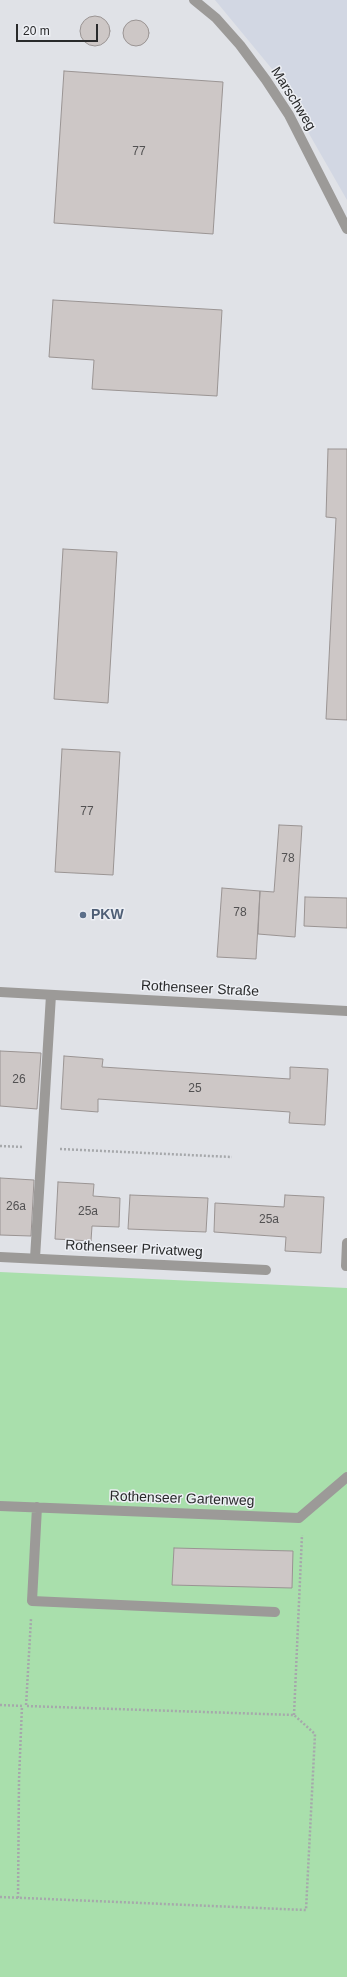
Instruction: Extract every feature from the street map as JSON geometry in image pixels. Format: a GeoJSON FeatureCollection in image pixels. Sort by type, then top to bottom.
{"type":"FeatureCollection","features":[{"type":"Feature","properties":{"kind":"street","name":"Marschweg"},"geometry":{"type":"LineString","coordinates":[[194,0],[216,18],[240,45],[266,80],[289,115],[347,228]]}},
{"type":"Feature","properties":{"kind":"street","name":"Rothenseer Straße"},"geometry":{"type":"LineString","coordinates":[[0,992],[347,1011]]}},
{"type":"Feature","properties":{"kind":"street"},"geometry":{"type":"LineString","coordinates":[[35,1258],[51,995]]}},
{"type":"Feature","properties":{"kind":"street"},"geometry":{"type":"LineString","coordinates":[[346,1266],[347,1243]]}},
{"type":"Feature","properties":{"kind":"street","name":"Rothenseer Privatweg"},"geometry":{"type":"LineString","coordinates":[[0,1256],[266,1270]]}},
{"type":"Feature","properties":{"kind":"street"},"geometry":{"type":"LineString","coordinates":[[299,1518],[347,1477]]}},
{"type":"Feature","properties":{"kind":"street","name":"Rothenseer Gartenweg"},"geometry":{"type":"LineString","coordinates":[[0,1506],[299,1518]]}},
{"type":"Feature","properties":{"kind":"street"},"geometry":{"type":"LineString","coordinates":[[37,1507],[32,1601],[275,1612]]}},
{"type":"Feature","properties":{"kind":"path"},"geometry":{"type":"LineString","coordinates":[[0,1146],[232,1157]]}},
{"type":"Feature","properties":{"kind":"path"},"geometry":{"type":"LineString","coordinates":[[294,1715],[303,1524],[299,1518]]}},
{"type":"Feature","properties":{"kind":"path"},"geometry":{"type":"LineString","coordinates":[[18,1898],[19,1780],[32,1601]]}},
{"type":"Feature","properties":{"kind":"path"},"geometry":{"type":"LineString","coordinates":[[0,1705],[294,1715],[315,1734],[306,1910],[0,1897]]}},
{"type":"Feature","properties":{"kind":"shaded area"},"geometry":{"type":"Polygon","coordinates":[[[215,0],[347,0],[347,200],[272,69],[215,0]]]}},
{"type":"Feature","properties":{"kind":"green space"},"geometry":{"type":"Polygon","coordinates":[[[0,1272],[347,1288],[347,1977],[0,1977],[0,1272]]]}},
{"type":"Feature","properties":{"kind":"building"},"geometry":{"type":"Polygon","coordinates":[[[95,16],[101,17],[109,25],[109,37],[101,45],[95,46],[89,45],[81,37],[80,31],[81,25],[89,17],[95,16]]]}},
{"type":"Feature","properties":{"kind":"building"},"geometry":{"type":"Polygon","coordinates":[[[136,20],[145,24],[149,33],[145,42],[136,46],[127,42],[123,33],[127,24],[136,20]]]}},
{"type":"Feature","properties":{"kind":"building"},"geometry":{"type":"Polygon","coordinates":[[[64,71],[223,82],[213,234],[54,223],[64,71]]]}},
{"type":"Feature","properties":{"kind":"building"},"geometry":{"type":"Polygon","coordinates":[[[53,300],[222,310],[217,396],[92,389],[94,360],[49,357],[53,300]]]}},
{"type":"Feature","properties":{"kind":"building"},"geometry":{"type":"Polygon","coordinates":[[[328,449],[347,449],[347,720],[326,719],[336,518],[326,517],[328,449]]]}},
{"type":"Feature","properties":{"kind":"building"},"geometry":{"type":"Polygon","coordinates":[[[63,549],[117,552],[108,703],[54,699],[63,549]]]}},
{"type":"Feature","properties":{"kind":"building"},"geometry":{"type":"Polygon","coordinates":[[[62,749],[120,752],[113,875],[55,872],[62,749]]]}},
{"type":"Feature","properties":{"kind":"building"},"geometry":{"type":"Polygon","coordinates":[[[279,825],[302,826],[295,937],[258,934],[260,891],[274,892],[279,825]]]}},
{"type":"Feature","properties":{"kind":"building"},"geometry":{"type":"Polygon","coordinates":[[[222,888],[260,891],[256,959],[217,957],[222,888]]]}},
{"type":"Feature","properties":{"kind":"building"},"geometry":{"type":"Polygon","coordinates":[[[305,897],[347,898],[347,928],[304,926],[305,897]]]}},
{"type":"Feature","properties":{"kind":"building"},"geometry":{"type":"Polygon","coordinates":[[[0,1051],[41,1053],[37,1109],[0,1106],[0,1051]]]}},
{"type":"Feature","properties":{"kind":"building"},"geometry":{"type":"Polygon","coordinates":[[[64,1056],[103,1059],[102,1067],[290,1079],[290,1067],[328,1069],[325,1125],[289,1123],[290,1112],[98,1099],[98,1112],[61,1109],[64,1056]]]}},
{"type":"Feature","properties":{"kind":"building"},"geometry":{"type":"Polygon","coordinates":[[[0,1178],[34,1180],[31,1236],[0,1235],[0,1178]]]}},
{"type":"Feature","properties":{"kind":"building"},"geometry":{"type":"Polygon","coordinates":[[[58,1182],[94,1184],[93,1196],[120,1198],[119,1227],[92,1226],[91,1241],[55,1239],[58,1182]]]}},
{"type":"Feature","properties":{"kind":"building"},"geometry":{"type":"Polygon","coordinates":[[[130,1195],[208,1198],[206,1232],[128,1229],[130,1195]]]}},
{"type":"Feature","properties":{"kind":"building"},"geometry":{"type":"Polygon","coordinates":[[[285,1195],[324,1197],[321,1253],[285,1251],[286,1237],[214,1232],[215,1203],[284,1207],[285,1195]]]}},
{"type":"Feature","properties":{"kind":"building"},"geometry":{"type":"Polygon","coordinates":[[[174,1548],[293,1551],[292,1588],[172,1585],[174,1548]]]}},
{"type":"Feature","properties":{"kind":"place","name":"PKW"},"geometry":{"type":"Point","coordinates":[83,915]}}]}
